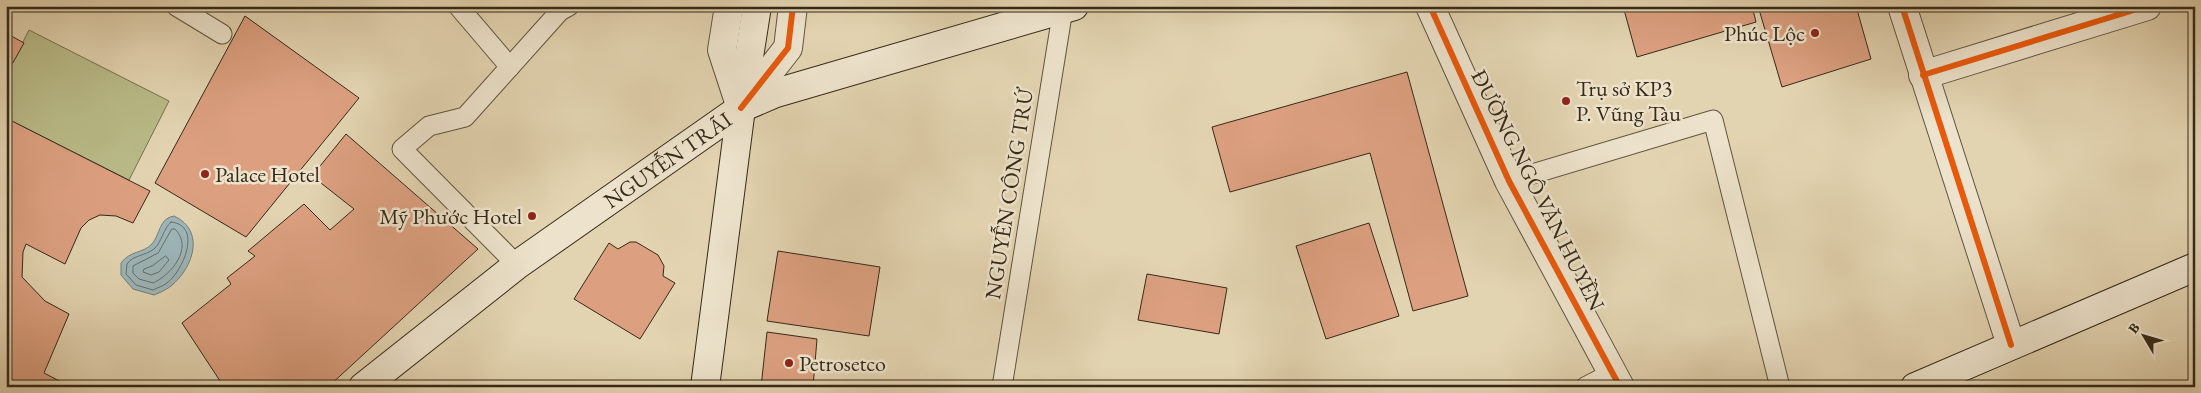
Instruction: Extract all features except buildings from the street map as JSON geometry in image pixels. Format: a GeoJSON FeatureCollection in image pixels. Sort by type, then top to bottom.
{"type":"FeatureCollection","features":[{"type":"Feature","properties":{"kind":"main road"},"geometry":{"type":"LineString","coordinates":[[729,6],[722,50],[740,108]]}},
{"type":"Feature","properties":{"kind":"main road"},"geometry":{"type":"LineString","coordinates":[[705,387],[740,108],[757,6]]}},
{"type":"Feature","properties":{"kind":"main road"},"geometry":{"type":"LineString","coordinates":[[740,108],[788,48],[793,6]]}},
{"type":"Feature","properties":{"kind":"main road","name":"ĐƯỜNG NGÔ VĂN HUYỀN"},"geometry":{"type":"LineString","coordinates":[[1430,6],[1509,181],[1616,380]]}},
{"type":"Feature","properties":{"kind":"main road"},"geometry":{"type":"LineString","coordinates":[[1902,6],[2011,345]]}},
{"type":"Feature","properties":{"kind":"main road"},"geometry":{"type":"LineString","coordinates":[[1923,75],[2147,6]]}},
{"type":"Feature","properties":{"kind":"main road","name":"NGUYỄN TRÃI"},"geometry":{"type":"LineString","coordinates":[[363,387],[517,265],[740,108],[776,93],[1069,8]]}},
{"type":"Feature","properties":{"kind":"main road"},"geometry":{"type":"LineString","coordinates":[[1916,387],[2195,267]]}},
{"type":"Feature","properties":{"kind":"lane"},"geometry":{"type":"LineString","coordinates":[[176,6],[222,34]]}},
{"type":"Feature","properties":{"kind":"lane"},"geometry":{"type":"LineString","coordinates":[[458,6],[510,67]]}},
{"type":"Feature","properties":{"kind":"lane"},"geometry":{"type":"LineString","coordinates":[[517,265],[402,149],[429,126],[465,117],[560,11],[569,6]]}},
{"type":"Feature","properties":{"kind":"lane","name":"NGUYỄN CÔNG TRỨ"},"geometry":{"type":"LineString","coordinates":[[1002,387],[1069,8]]}},
{"type":"Feature","properties":{"kind":"lane"},"geometry":{"type":"LineString","coordinates":[[1509,181],[1713,120],[1780,387]]}},
{"type":"Feature","properties":{"kind":"lane"},"geometry":{"type":"LineString","coordinates":[[1585,387],[1616,380]]}},
{"type":"Feature","properties":{"kind":"green space"},"geometry":{"type":"Polygon","coordinates":[[[29,30],[169,101],[129,180],[6,118],[6,75],[29,30]]]}},
{"type":"Feature","properties":{"kind":"water"},"geometry":{"type":"Polygon","coordinates":[[[174,216],[184,223],[190,231],[193,240],[193,250],[185,270],[171,286],[154,295],[133,289],[121,275],[121,263],[129,256],[152,244],[165,220],[174,216]]]}},
{"type":"Feature","properties":{"kind":"cycle path"},"geometry":{"type":"LineString","coordinates":[[741,108],[788,48],[793,6]]}},
{"type":"Feature","properties":{"kind":"cycle path"},"geometry":{"type":"LineString","coordinates":[[1430,6],[1509,181],[1620,387]]}},
{"type":"Feature","properties":{"kind":"cycle path"},"geometry":{"type":"LineString","coordinates":[[1902,6],[2011,345]]}},
{"type":"Feature","properties":{"kind":"cycle path"},"geometry":{"type":"LineString","coordinates":[[1923,75],[2147,6]]}},
{"type":"Feature","properties":{"kind":"place","name":"Phúc Lộc"},"geometry":{"type":"Point","coordinates":[1815,33]}},
{"type":"Feature","properties":{"kind":"place","name":"Trụ sở KP3 P. Vũng Tàu"},"geometry":{"type":"Point","coordinates":[1566,101]}},
{"type":"Feature","properties":{"kind":"place","name":"Palace Hotel"},"geometry":{"type":"Point","coordinates":[205,174]}},
{"type":"Feature","properties":{"kind":"place","name":"Mỹ Phước Hotel"},"geometry":{"type":"Point","coordinates":[532,216]}},
{"type":"Feature","properties":{"kind":"place","name":"Petrosetco"},"geometry":{"type":"Point","coordinates":[789,363]}}]}
